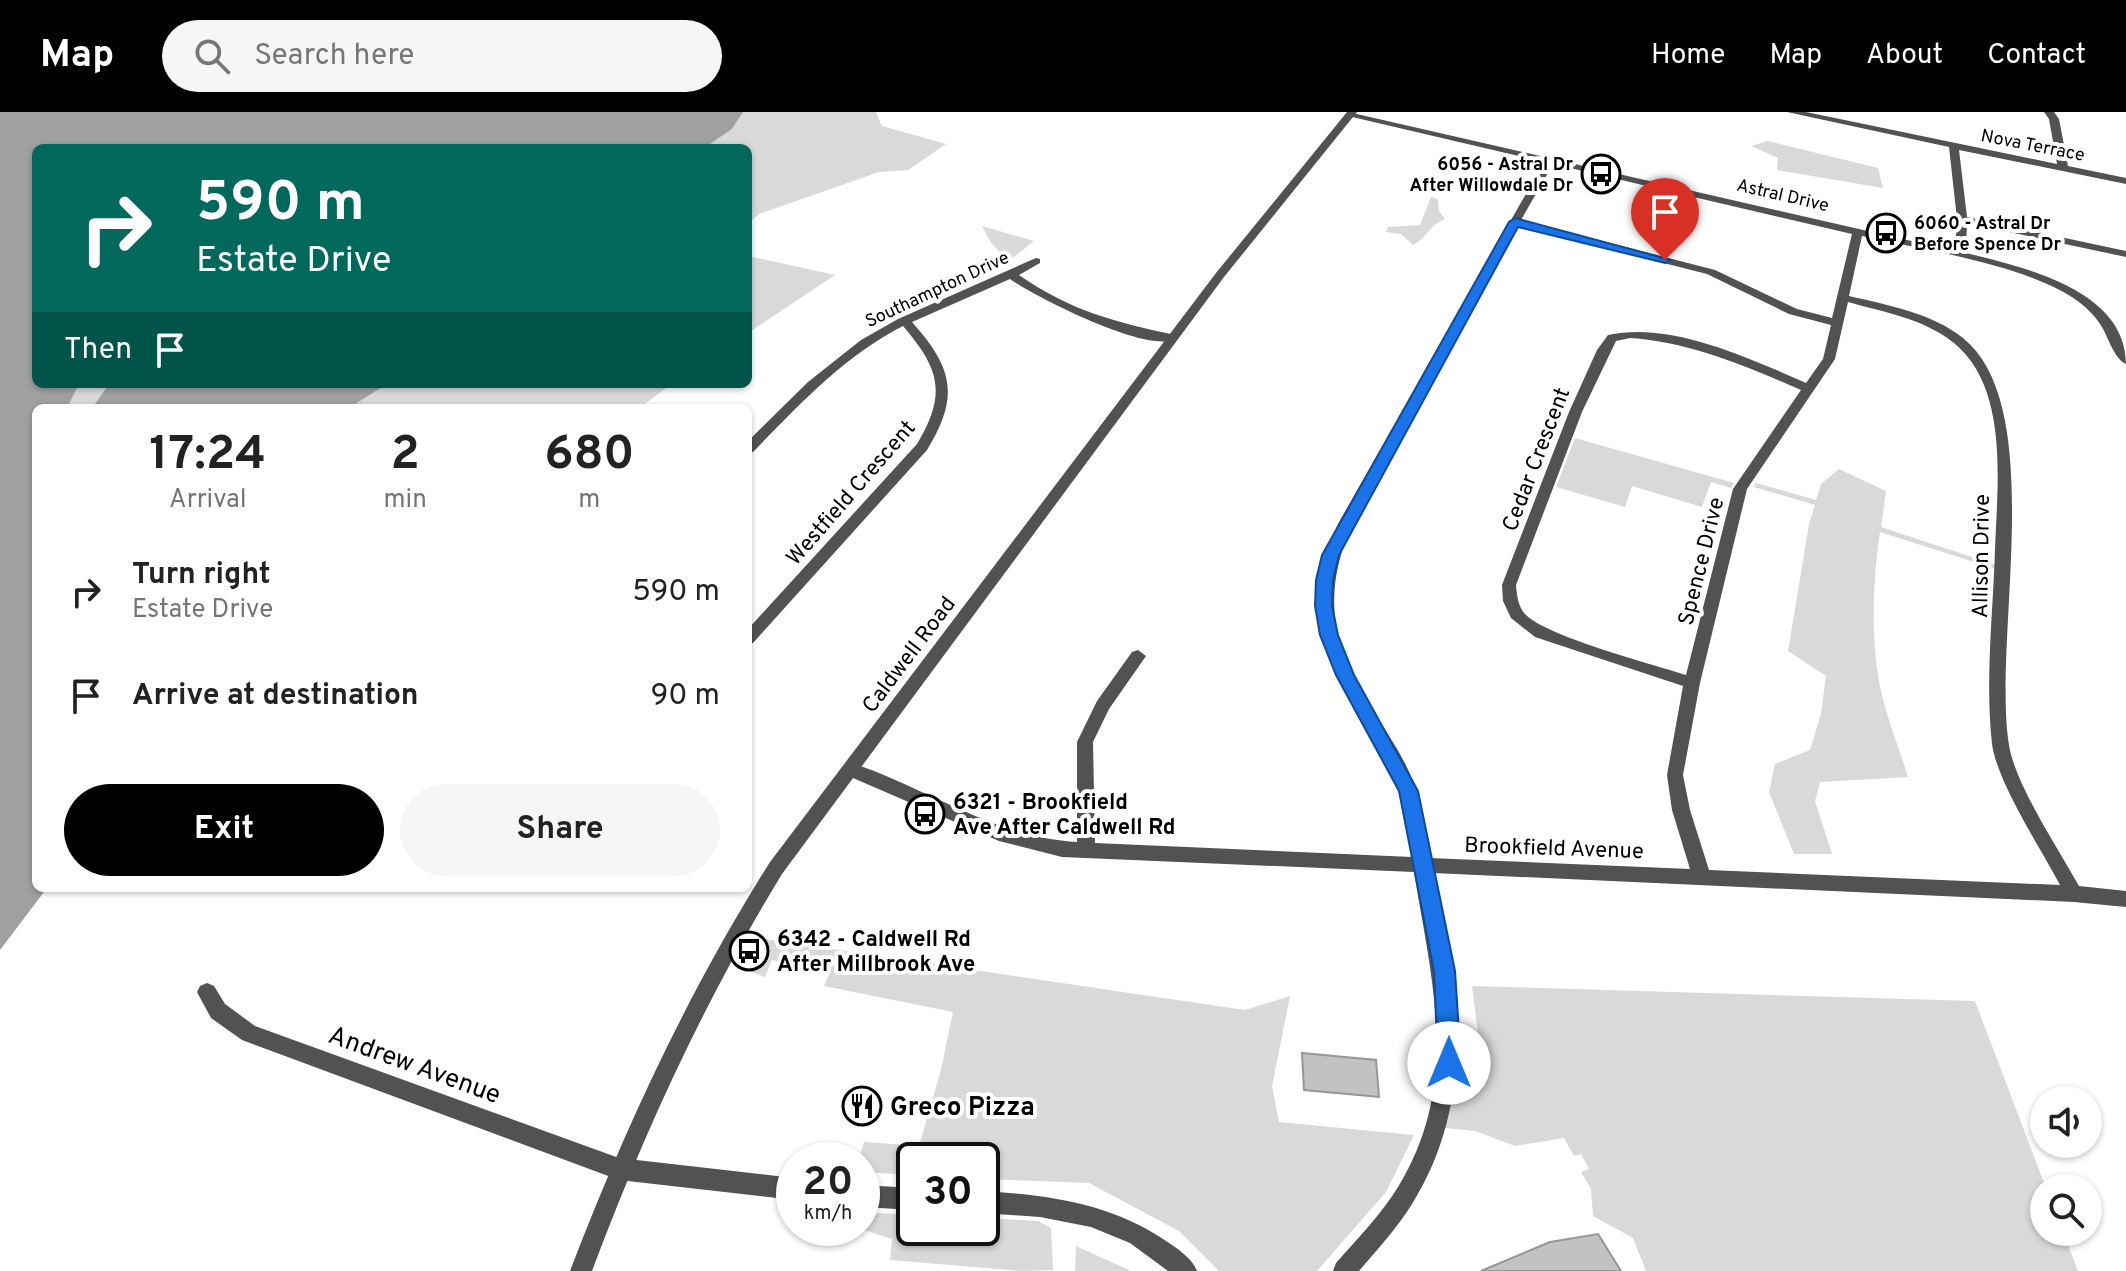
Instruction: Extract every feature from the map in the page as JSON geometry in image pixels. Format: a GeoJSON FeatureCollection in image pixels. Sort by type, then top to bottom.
{"type":"FeatureCollection","features":[{"type":"Feature","properties":{"kind":"street","name":"Nova Terrace"},"geometry":{"type":"LineString","coordinates":[[1792,112],[2126,181]]}},
{"type":"Feature","properties":{"kind":"street"},"geometry":{"type":"LineString","coordinates":[[2049,112],[2054,120],[2063,167]]}},
{"type":"Feature","properties":{"kind":"street","name":"Astral Drive"},"geometry":{"type":"LineString","coordinates":[[1351,113],[2018,269],[2049,281],[2101,316],[2126,360]]}},
{"type":"Feature","properties":{"kind":"street","name":"Caldwell Road"},"geometry":{"type":"LineString","coordinates":[[581,1271],[619,1169],[718,966],[776,868],[1171,338],[1351,113]]}},
{"type":"Feature","properties":{"kind":"street"},"geometry":{"type":"LineString","coordinates":[[1954,146],[1962,219],[1960,254]]}},
{"type":"Feature","properties":{"kind":"street"},"geometry":{"type":"LineString","coordinates":[[1344,1271],[1406,1194],[1431,1145],[1449,1063],[1445,971],[1408,791],[1345,675],[1329,635],[1324,606],[1325,580],[1337,540],[1550,160]]}},
{"type":"Feature","properties":{"kind":"street"},"geometry":{"type":"LineString","coordinates":[[1962,219],[2126,254]]}},
{"type":"Feature","properties":{"kind":"street"},"geometry":{"type":"LineString","coordinates":[[1515,222],[1718,274],[1793,312],[1838,323]]}},
{"type":"Feature","properties":{"kind":"street","name":"Spence Drive"},"geometry":{"type":"LineString","coordinates":[[1702,877],[1681,810],[1675,775],[1692,683],[1740,489],[1829,359],[1858,231]]}},
{"type":"Feature","properties":{"kind":"street","name":"Southampton Drive"},"geometry":{"type":"LineString","coordinates":[[752,445],[842,359],[883,331],[1012,275],[1036,261]]}},
{"type":"Feature","properties":{"kind":"street"},"geometry":{"type":"LineString","coordinates":[[1012,275],[1041,295],[1089,317],[1152,336],[1171,338]]}},
{"type":"Feature","properties":{"kind":"street","name":"Allison Drive"},"geometry":{"type":"LineString","coordinates":[[1841,297],[1915,317],[1946,329],[1969,349],[1991,392],[2002,428],[2005,456],[1998,705],[2001,747],[2011,777],[2074,894]]}},
{"type":"Feature","properties":{"kind":"street","name":"Westfield Crescent"},"geometry":{"type":"LineString","coordinates":[[752,635],[922,447],[938,423],[944,396],[943,374],[931,351],[905,321]]}},
{"type":"Feature","properties":{"kind":"street","name":"Cedar Crescent"},"geometry":{"type":"LineString","coordinates":[[1692,683],[1540,633],[1521,620],[1510,603],[1509,585],[1584,394],[1606,343],[1616,336],[1634,334],[1692,344],[1810,389]]}},
{"type":"Feature","properties":{"kind":"street"},"geometry":{"type":"LineString","coordinates":[[1086,850],[1085,742],[1110,692],[1138,656]]}},
{"type":"Feature","properties":{"kind":"street","name":"Brookfield Avenue"},"geometry":{"type":"LineString","coordinates":[[852,770],[1005,836],[1043,847],[2074,894],[2126,899]]}},
{"type":"Feature","properties":{"kind":"street","name":"Andrew Avenue"},"geometry":{"type":"LineString","coordinates":[[207,992],[218,1011],[249,1033],[619,1169],[776,1187]]}},
{"type":"Feature","properties":{"kind":"street"},"geometry":{"type":"LineString","coordinates":[[1000,1203],[1055,1206],[1098,1217],[1150,1242],[1186,1271]]}},
{"type":"Feature","properties":{"kind":"shaded area"},"geometry":{"type":"Polygon","coordinates":[[[0,112],[743,112],[732,129],[710,144],[32,144],[32,388],[77,388],[69,404],[32,404],[32,892],[44,892],[0,950],[0,112]]]}},
{"type":"Feature","properties":{"kind":"shaded area"},"geometry":{"type":"Polygon","coordinates":[[[743,112],[876,112],[882,126],[946,144],[908,170],[879,172],[759,214],[752,220],[752,144],[710,144],[732,129],[743,112]]]}},
{"type":"Feature","properties":{"kind":"shaded area"},"geometry":{"type":"Polygon","coordinates":[[[1768,141],[1878,168],[1883,188],[1777,170],[1778,158],[1751,146],[1768,141]]]}},
{"type":"Feature","properties":{"kind":"shaded area"},"geometry":{"type":"Polygon","coordinates":[[[1431,197],[1438,199],[1439,211],[1445,219],[1418,242],[1413,245],[1401,234],[1386,232],[1388,227],[1420,225],[1431,197]]]}},
{"type":"Feature","properties":{"kind":"shaded area"},"geometry":{"type":"Polygon","coordinates":[[[982,226],[1034,241],[1014,257],[1006,258],[991,243],[982,226]]]}},
{"type":"Feature","properties":{"kind":"shaded area"},"geometry":{"type":"Polygon","coordinates":[[[752,257],[835,275],[752,330],[752,257]]]}},
{"type":"Feature","properties":{"kind":"shaded area"},"geometry":{"type":"Polygon","coordinates":[[[77,388],[106,388],[95,404],[69,404],[77,388]]]}},
{"type":"Feature","properties":{"kind":"shaded area"},"geometry":{"type":"Polygon","coordinates":[[[106,388],[381,388],[355,404],[95,404],[106,388]]]}},
{"type":"Feature","properties":{"kind":"shaded area"},"geometry":{"type":"Polygon","coordinates":[[[381,388],[666,388],[644,404],[355,404],[381,388]]]}},
{"type":"Feature","properties":{"kind":"shaded area"},"geometry":{"type":"Polygon","coordinates":[[[1575,438],[1734,483],[1731,488],[1711,482],[1702,507],[1632,486],[1625,507],[1556,487],[1575,438]]]}},
{"type":"Feature","properties":{"kind":"shaded area"},"geometry":{"type":"Polygon","coordinates":[[[1839,469],[1886,491],[1881,527],[1996,565],[1996,569],[1880,532],[1874,604],[1878,675],[1883,701],[1908,777],[1820,782],[1815,801],[1832,854],[1794,854],[1769,792],[1775,764],[1810,750],[1821,714],[1826,676],[1788,651],[1809,524],[1815,505],[1754,487],[1756,483],[1816,500],[1821,484],[1839,469]]]}},
{"type":"Feature","properties":{"kind":"shaded area"},"geometry":{"type":"Polygon","coordinates":[[[757,938],[1245,1010],[1290,996],[1272,1086],[1279,1122],[1414,1135],[1386,1192],[1317,1271],[1219,1271],[1179,1231],[1089,1183],[1000,1180],[1000,1142],[920,1142],[941,1070],[953,1012],[824,986],[830,972],[772,960],[765,977],[741,968],[757,938]]]}},
{"type":"Feature","properties":{"kind":"shaded area"},"geometry":{"type":"Polygon","coordinates":[[[1472,986],[1975,1001],[2030,1146],[2030,1158],[2035,1158],[2041,1174],[2030,1174],[2030,1246],[2068,1246],[2078,1271],[1646,1271],[1633,1238],[1593,1216],[1591,1189],[1581,1172],[1589,1169],[1581,1154],[1574,1156],[1564,1138],[1515,1146],[1475,1131],[1445,1128],[1444,1090],[1484,1081],[1472,986]]]}},
{"type":"Feature","properties":{"kind":"shaded area"},"geometry":{"type":"Polygon","coordinates":[[[880,1143],[896,1144],[896,1174],[880,1173],[880,1143]]]}},
{"type":"Feature","properties":{"kind":"shaded area"},"geometry":{"type":"Polygon","coordinates":[[[880,1213],[896,1214],[896,1246],[1000,1246],[1000,1219],[1038,1221],[1051,1228],[1053,1270],[1021,1271],[890,1260],[892,1239],[880,1235],[880,1213]]]}},
{"type":"Feature","properties":{"kind":"shaded area"},"geometry":{"type":"Polygon","coordinates":[[[1076,1246],[1129,1270],[1130,1271],[1075,1271],[1076,1246]]]}},
{"type":"Feature","properties":{"kind":"building"},"geometry":{"type":"Polygon","coordinates":[[[1302,1053],[1376,1060],[1379,1097],[1304,1090],[1302,1053]]]}},
{"type":"Feature","properties":{"kind":"building"},"geometry":{"type":"Polygon","coordinates":[[[1598,1234],[1621,1271],[1481,1271],[1550,1242],[1598,1234]]]}},
{"type":"Feature","properties":{"kind":"place","name":"6056 - Astral Dr After Willowdale Dr"},"geometry":{"type":"Point","coordinates":[1601,174]}},
{"type":"Feature","properties":{"kind":"place","name":"6060 - Astral Dr Before Spence Dr"},"geometry":{"type":"Point","coordinates":[1886,233]}},
{"type":"Feature","properties":{"kind":"place","name":"6321 - Brookfield Ave After Caldwell Rd"},"geometry":{"type":"Point","coordinates":[925,814]}},
{"type":"Feature","properties":{"kind":"place","name":"6342 - Caldwell Rd After Millbrook Ave"},"geometry":{"type":"Point","coordinates":[749,951]}},
{"type":"Feature","properties":{"kind":"place","name":"Greco Pizza"},"geometry":{"type":"Point","coordinates":[862,1106]}},
{"type":"Feature","properties":{"kind":"route"},"geometry":{"type":"LineString","coordinates":[[1449,1063],[1445,971],[1408,791],[1398,767],[1345,675],[1329,635],[1324,606],[1325,580],[1331,555],[1345,524],[1515,222],[1665,260]]}}]}
